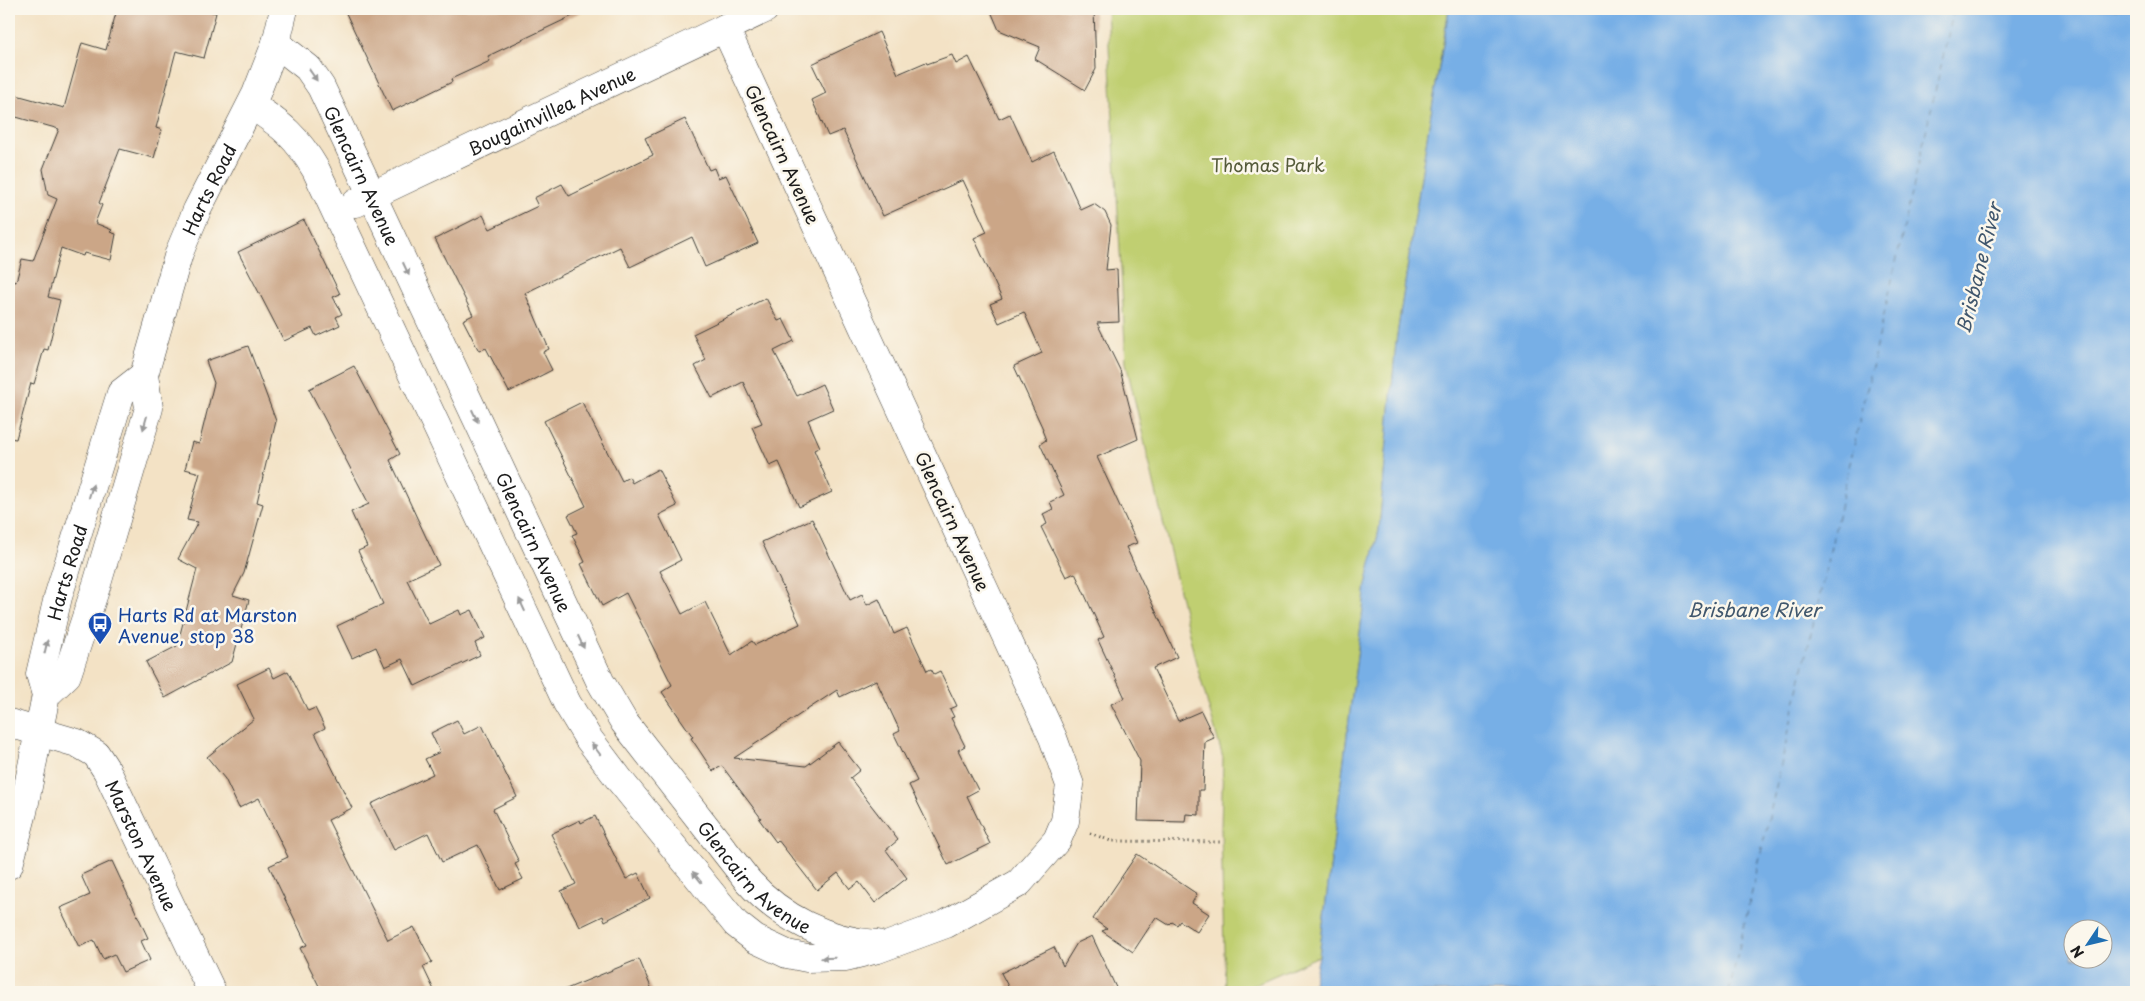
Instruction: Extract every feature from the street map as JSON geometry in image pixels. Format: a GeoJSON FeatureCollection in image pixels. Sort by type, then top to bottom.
{"type":"FeatureCollection","features":[{"type":"Feature","properties":{"kind":"street","name":"Harts Road"},"geometry":{"type":"LineString","coordinates":[[9,865],[23,812],[40,732],[46,695],[40,674],[58,597],[118,402],[121,393],[144,375],[164,302],[188,232],[204,195],[251,106],[276,43],[284,9]]}},
{"type":"Feature","properties":{"kind":"street","name":"Bougainvillea Avenue"},"geometry":{"type":"LineString","coordinates":[[337,212],[765,9]]}},
{"type":"Feature","properties":{"kind":"street","name":"Glencairn Avenue"},"geometry":{"type":"LineString","coordinates":[[251,106],[281,124],[295,138],[312,162],[567,703],[588,738],[726,913],[755,939],[778,951],[794,956],[816,958],[846,957],[867,953],[946,924],[1019,883],[1058,840],[1065,821],[1070,785],[1053,738],[725,28]]}},
{"type":"Feature","properties":{"kind":"street","name":"Glencairn Avenue"},"geometry":{"type":"LineString","coordinates":[[276,43],[308,68],[315,77],[600,681],[621,717],[742,873],[765,898],[792,918],[833,937],[856,942],[893,944]]}},
{"type":"Feature","properties":{"kind":"street","name":"Marston Avenue"},"geometry":{"type":"LineString","coordinates":[[9,723],[77,743],[96,754],[107,771],[212,992]]}},
{"type":"Feature","properties":{"kind":"path"},"geometry":{"type":"LineString","coordinates":[[1084,830],[1111,841],[1222,842]]}},
{"type":"Feature","properties":{"kind":"green space","name":"Thomas Park"},"geometry":{"type":"Polygon","coordinates":[[[1107,9],[1449,9],[1428,131],[1396,342],[1379,530],[1366,585],[1319,956],[1237,992],[1225,992],[1221,828],[1223,758],[1195,659],[1126,363],[1107,9]]]}},
{"type":"Feature","properties":{"kind":"water","name":"Brisbane River"},"geometry":{"type":"Polygon","coordinates":[[[1449,9],[2136,9],[2136,992],[1311,992],[1319,956],[1366,585],[1379,530],[1396,342],[1428,131],[1449,9]]]}},
{"type":"Feature","properties":{"kind":"building"},"geometry":{"type":"Polygon","coordinates":[[[117,9],[202,9],[216,13],[204,58],[176,51],[156,128],[162,130],[154,158],[120,149],[99,203],[102,205],[95,223],[112,230],[110,232],[116,234],[111,260],[84,253],[83,256],[61,248],[48,297],[60,300],[48,350],[44,349],[34,384],[31,383],[16,439],[9,438],[9,280],[16,282],[22,259],[33,261],[57,199],[48,195],[43,169],[59,129],[9,115],[9,93],[64,108],[82,43],[106,50],[117,9]]]}},
{"type":"Feature","properties":{"kind":"building"},"geometry":{"type":"Polygon","coordinates":[[[344,9],[587,9],[488,56],[490,61],[451,79],[452,82],[392,111],[344,9]]]}},
{"type":"Feature","properties":{"kind":"building"},"geometry":{"type":"Polygon","coordinates":[[[990,9],[1094,9],[1096,69],[1085,90],[1035,59],[1040,47],[999,30],[990,9]]]}},
{"type":"Feature","properties":{"kind":"building"},"geometry":{"type":"Polygon","coordinates":[[[879,32],[898,74],[926,62],[927,64],[952,55],[956,64],[969,57],[999,119],[1010,114],[1032,162],[1054,151],[1081,210],[1094,204],[1105,212],[1111,225],[1106,270],[1117,269],[1119,322],[1097,323],[1120,370],[1138,439],[1097,457],[1137,543],[1126,547],[1177,657],[1153,668],[1178,721],[1201,711],[1214,738],[1205,742],[1203,790],[1199,790],[1199,815],[1186,814],[1185,822],[1138,821],[1140,761],[1111,704],[1125,698],[1098,640],[1104,637],[1075,573],[1066,577],[1041,527],[1047,524],[1043,514],[1053,509],[1050,502],[1064,495],[1040,444],[1046,440],[1043,429],[1014,366],[1042,353],[1024,312],[999,323],[990,304],[1002,299],[974,238],[987,232],[963,180],[883,216],[843,130],[828,136],[812,100],[826,93],[812,64],[879,32]]]}},
{"type":"Feature","properties":{"kind":"building"},"geometry":{"type":"Polygon","coordinates":[[[685,119],[709,170],[714,168],[718,178],[726,175],[758,243],[705,267],[692,237],[630,267],[620,247],[525,293],[549,349],[543,352],[552,370],[509,392],[486,348],[479,351],[463,320],[473,315],[435,239],[483,215],[490,229],[538,206],[534,198],[562,184],[569,196],[653,155],[645,138],[685,119]]]}},
{"type":"Feature","properties":{"kind":"building"},"geometry":{"type":"Polygon","coordinates":[[[304,220],[340,294],[333,297],[342,314],[336,317],[340,325],[316,336],[312,328],[284,341],[238,252],[304,220]]]}},
{"type":"Feature","properties":{"kind":"building"},"geometry":{"type":"Polygon","coordinates":[[[766,298],[778,321],[783,319],[794,341],[774,351],[797,396],[822,384],[833,409],[808,420],[820,447],[814,450],[832,492],[799,507],[779,462],[770,466],[752,427],[762,423],[743,382],[712,398],[695,366],[706,360],[693,334],[766,298]]]}},
{"type":"Feature","properties":{"kind":"building"},"geometry":{"type":"Polygon","coordinates":[[[248,346],[276,421],[257,502],[263,504],[244,573],[233,595],[249,600],[232,662],[165,698],[146,662],[177,646],[197,569],[178,559],[198,522],[187,520],[200,473],[185,469],[192,442],[199,444],[214,383],[206,361],[248,346]]]}},
{"type":"Feature","properties":{"kind":"building"},"geometry":{"type":"Polygon","coordinates":[[[354,366],[400,454],[390,460],[439,565],[407,580],[429,624],[459,610],[461,615],[472,610],[485,638],[475,643],[480,655],[415,686],[402,659],[385,667],[376,647],[352,658],[337,626],[383,604],[358,551],[367,547],[351,512],[369,504],[309,389],[354,366]]]}},
{"type":"Feature","properties":{"kind":"building"},"geometry":{"type":"Polygon","coordinates":[[[582,402],[622,481],[629,477],[632,483],[658,469],[677,506],[659,515],[681,560],[660,571],[682,614],[705,602],[731,655],[752,641],[755,645],[800,624],[762,542],[812,519],[850,600],[862,594],[867,605],[879,599],[894,634],[907,628],[927,671],[931,669],[934,674],[940,671],[957,706],[950,709],[954,717],[951,718],[965,746],[958,750],[978,790],[967,796],[990,844],[948,865],[909,785],[917,781],[894,734],[900,731],[876,680],[840,697],[837,690],[734,758],[806,766],[838,742],[860,770],[850,778],[898,840],[886,850],[907,878],[875,903],[859,882],[850,889],[838,873],[817,890],[778,840],[776,842],[759,819],[761,818],[722,766],[713,771],[691,738],[693,737],[662,692],[672,685],[626,593],[602,606],[581,564],[585,562],[572,535],[577,533],[568,515],[586,506],[544,421],[582,402]]]}},
{"type":"Feature","properties":{"kind":"building"},"geometry":{"type":"Polygon","coordinates":[[[269,668],[274,678],[288,671],[308,711],[315,708],[325,728],[315,733],[352,808],[328,820],[388,940],[414,927],[432,962],[423,967],[435,992],[322,992],[300,948],[307,945],[269,866],[288,857],[259,798],[239,808],[225,779],[207,757],[254,719],[237,684],[269,668]]]}},
{"type":"Feature","properties":{"kind":"building"},"geometry":{"type":"Polygon","coordinates":[[[457,720],[464,734],[482,725],[517,797],[493,809],[519,862],[515,864],[523,879],[500,890],[478,845],[442,862],[428,833],[394,850],[371,804],[433,774],[425,759],[440,752],[431,733],[457,720]]]}},
{"type":"Feature","properties":{"kind":"building"},"geometry":{"type":"Polygon","coordinates":[[[595,816],[626,879],[638,873],[650,898],[605,921],[603,916],[580,927],[561,891],[576,884],[551,834],[580,820],[581,823],[595,816]]]}},
{"type":"Feature","properties":{"kind":"building"},"geometry":{"type":"Polygon","coordinates":[[[1137,854],[1197,894],[1192,903],[1209,914],[1197,932],[1180,921],[1177,925],[1172,922],[1169,925],[1156,917],[1133,952],[1102,931],[1107,929],[1093,919],[1137,854]]]}},
{"type":"Feature","properties":{"kind":"building"},"geometry":{"type":"Polygon","coordinates":[[[112,861],[148,938],[141,941],[150,960],[123,972],[114,954],[103,959],[94,940],[79,947],[60,908],[90,895],[81,875],[112,861]]]}},
{"type":"Feature","properties":{"kind":"building"},"geometry":{"type":"Polygon","coordinates":[[[1092,936],[1118,992],[1011,992],[1001,973],[1054,947],[1063,966],[1077,943],[1092,936]]]}},
{"type":"Feature","properties":{"kind":"building"},"geometry":{"type":"Polygon","coordinates":[[[639,959],[653,992],[559,992],[639,959]]]}},
{"type":"Feature","properties":{"kind":"ferry route"},"geometry":{"type":"LineString","coordinates":[[1729,992],[1954,9]]}},
{"type":"Feature","properties":{"kind":"place","name":"Harts Rd at Marston Avenue, stop 38"},"geometry":{"type":"Point","coordinates":[100,645]}}]}
